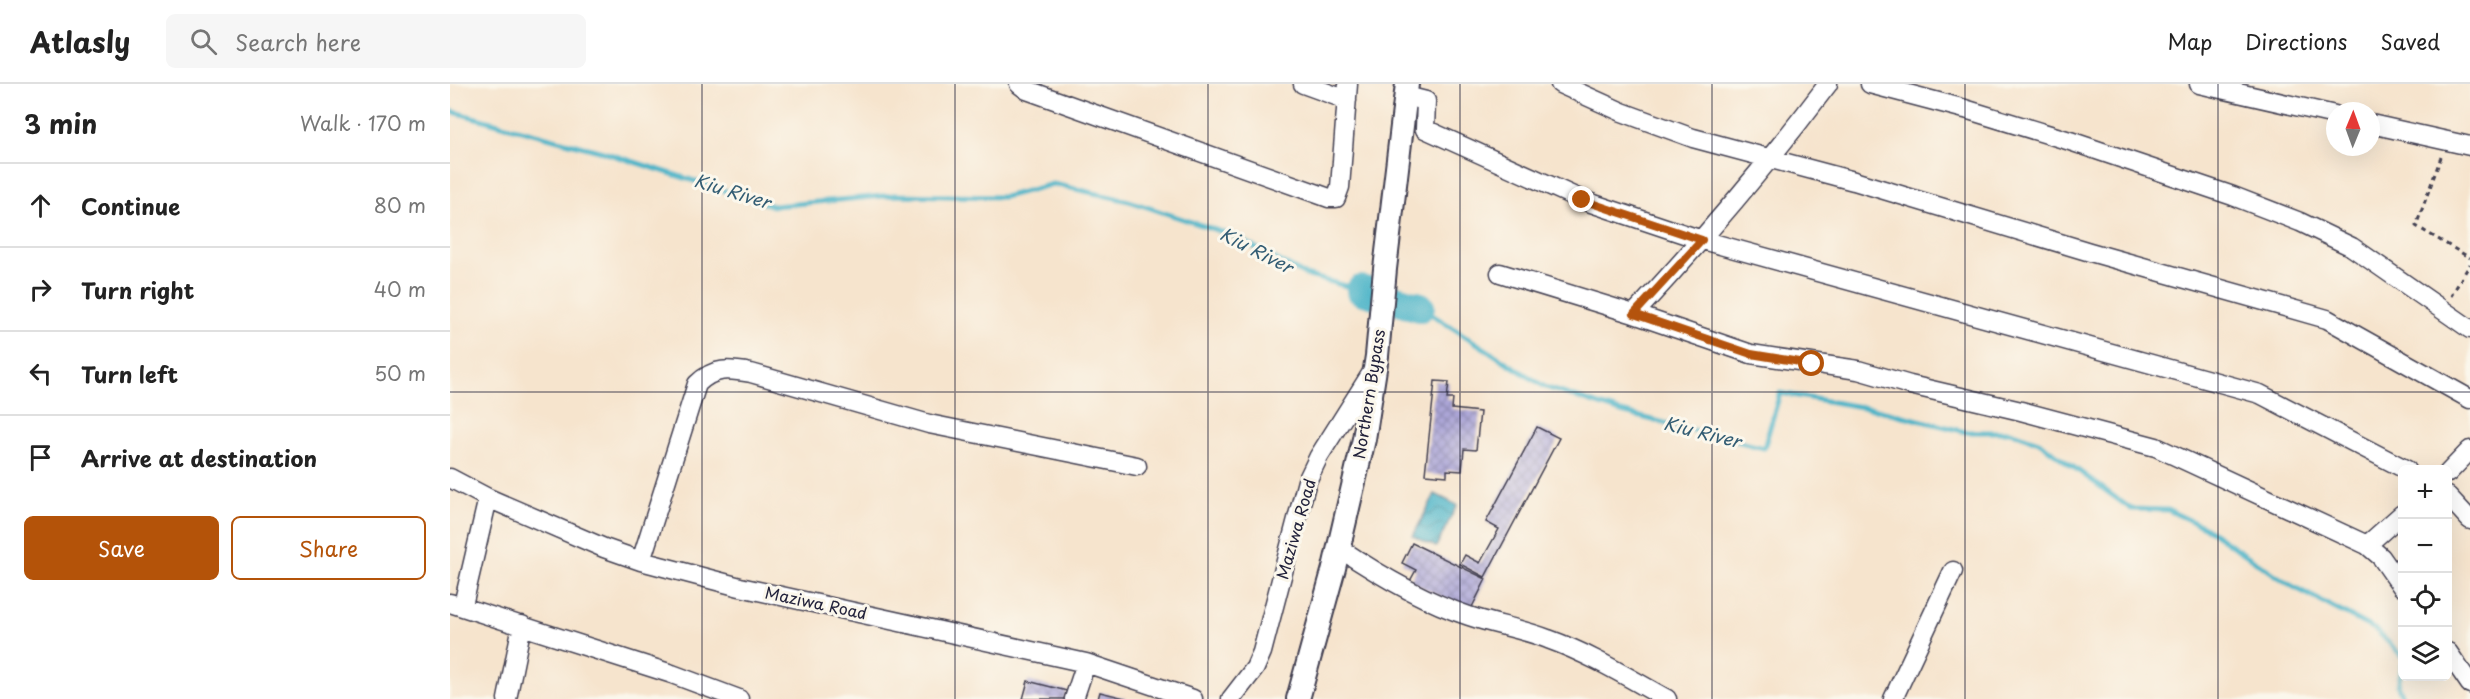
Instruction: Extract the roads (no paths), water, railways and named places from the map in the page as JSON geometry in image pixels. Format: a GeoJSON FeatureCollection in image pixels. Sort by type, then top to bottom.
{"type":"FeatureCollection","features":[{"type":"Feature","properties":{"kind":"main road","name":"Northern Bypass"},"geometry":{"type":"LineString","coordinates":[[1298,699],[1339,548],[1364,439],[1376,365],[1384,269],[1406,90]]}},
{"type":"Feature","properties":{"kind":"street"},"geometry":{"type":"LineString","coordinates":[[1019,84],[1027,90],[1329,198],[1336,198],[1340,187],[1347,92],[1303,84]]}},
{"type":"Feature","properties":{"kind":"street"},"geometry":{"type":"LineString","coordinates":[[1560,84],[1622,112],[1693,138],[2327,319],[2470,399]]}},
{"type":"Feature","properties":{"kind":"street"},"geometry":{"type":"LineString","coordinates":[[1634,314],[1772,159],[1828,84]]}},
{"type":"Feature","properties":{"kind":"street"},"geometry":{"type":"LineString","coordinates":[[1870,84],[1965,109],[2070,141],[2233,196],[2300,222],[2352,247],[2470,329]]}},
{"type":"Feature","properties":{"kind":"street"},"geometry":{"type":"LineString","coordinates":[[2199,84],[2326,113]]}},
{"type":"Feature","properties":{"kind":"street"},"geometry":{"type":"LineString","coordinates":[[1406,90],[1426,101],[1425,129],[1582,200],[1702,240],[2260,394],[2398,465]]}},
{"type":"Feature","properties":{"kind":"street"},"geometry":{"type":"LineString","coordinates":[[2380,126],[2470,146]]}},
{"type":"Feature","properties":{"kind":"street"},"geometry":{"type":"LineString","coordinates":[[1500,273],[1634,314],[1751,354],[1858,370],[2156,447],[2367,545],[2381,557],[2398,580]]}},
{"type":"Feature","properties":{"kind":"street","name":"Maziwa Road"},"geometry":{"type":"LineString","coordinates":[[1231,699],[1255,669],[1262,652],[1307,481],[1319,456],[1376,365]]}},
{"type":"Feature","properties":{"kind":"street"},"geometry":{"type":"LineString","coordinates":[[641,561],[697,384],[714,371],[728,369],[751,374],[929,424],[1137,466]]}},
{"type":"Feature","properties":{"kind":"street"},"geometry":{"type":"LineString","coordinates":[[2452,469],[2470,450]]}},
{"type":"Feature","properties":{"kind":"street","name":"Maziwa Road"},"geometry":{"type":"LineString","coordinates":[[450,478],[488,498],[604,548],[641,561],[740,587],[1086,663],[1163,695],[1192,699]]}},
{"type":"Feature","properties":{"kind":"street"},"geometry":{"type":"LineString","coordinates":[[488,498],[457,604],[672,674],[739,699]]}},
{"type":"Feature","properties":{"kind":"street"},"geometry":{"type":"LineString","coordinates":[[2452,500],[2470,520]]}},
{"type":"Feature","properties":{"kind":"street"},"geometry":{"type":"LineString","coordinates":[[2367,545],[2398,518]]}},
{"type":"Feature","properties":{"kind":"street"},"geometry":{"type":"LineString","coordinates":[[1339,548],[1392,581],[1425,597],[1467,616],[1548,639],[1592,659],[1667,699]]}},
{"type":"Feature","properties":{"kind":"street"},"geometry":{"type":"LineString","coordinates":[[1893,699],[1953,571]]}},
{"type":"Feature","properties":{"kind":"street"},"geometry":{"type":"LineString","coordinates":[[507,699],[522,625]]}},
{"type":"Feature","properties":{"kind":"street"},"geometry":{"type":"LineString","coordinates":[[2452,658],[2470,684]]}},
{"type":"Feature","properties":{"kind":"street"},"geometry":{"type":"LineString","coordinates":[[1074,699],[1086,663]]}},
{"type":"Feature","properties":{"kind":"water"},"geometry":{"type":"Polygon","coordinates":[[[1435,494],[1457,505],[1436,547],[1413,536],[1435,494]]]}},
{"type":"Feature","properties":{"kind":"waterway","name":"Kiu River"},"geometry":{"type":"LineString","coordinates":[[450,111],[603,152],[773,206],[894,195],[1004,197],[1053,184],[1129,201],[1234,236],[1305,275],[1361,290]]}},
{"type":"Feature","properties":{"kind":"waterway","name":"Kiu River"},"geometry":{"type":"LineString","coordinates":[[1361,290],[1420,307]]}},
{"type":"Feature","properties":{"kind":"waterway","name":"Kiu River"},"geometry":{"type":"LineString","coordinates":[[1420,307],[1545,387],[1621,412],[1764,448],[1780,393],[1879,410],[1966,432],[2010,432],[2039,442],[2131,509],[2168,510],[2206,528],[2292,586],[2376,630],[2398,652]]}},
{"type":"Feature","properties":{"kind":"waterway"},"geometry":{"type":"LineString","coordinates":[[2399,681],[2398,686],[2403,699]]}}]}
